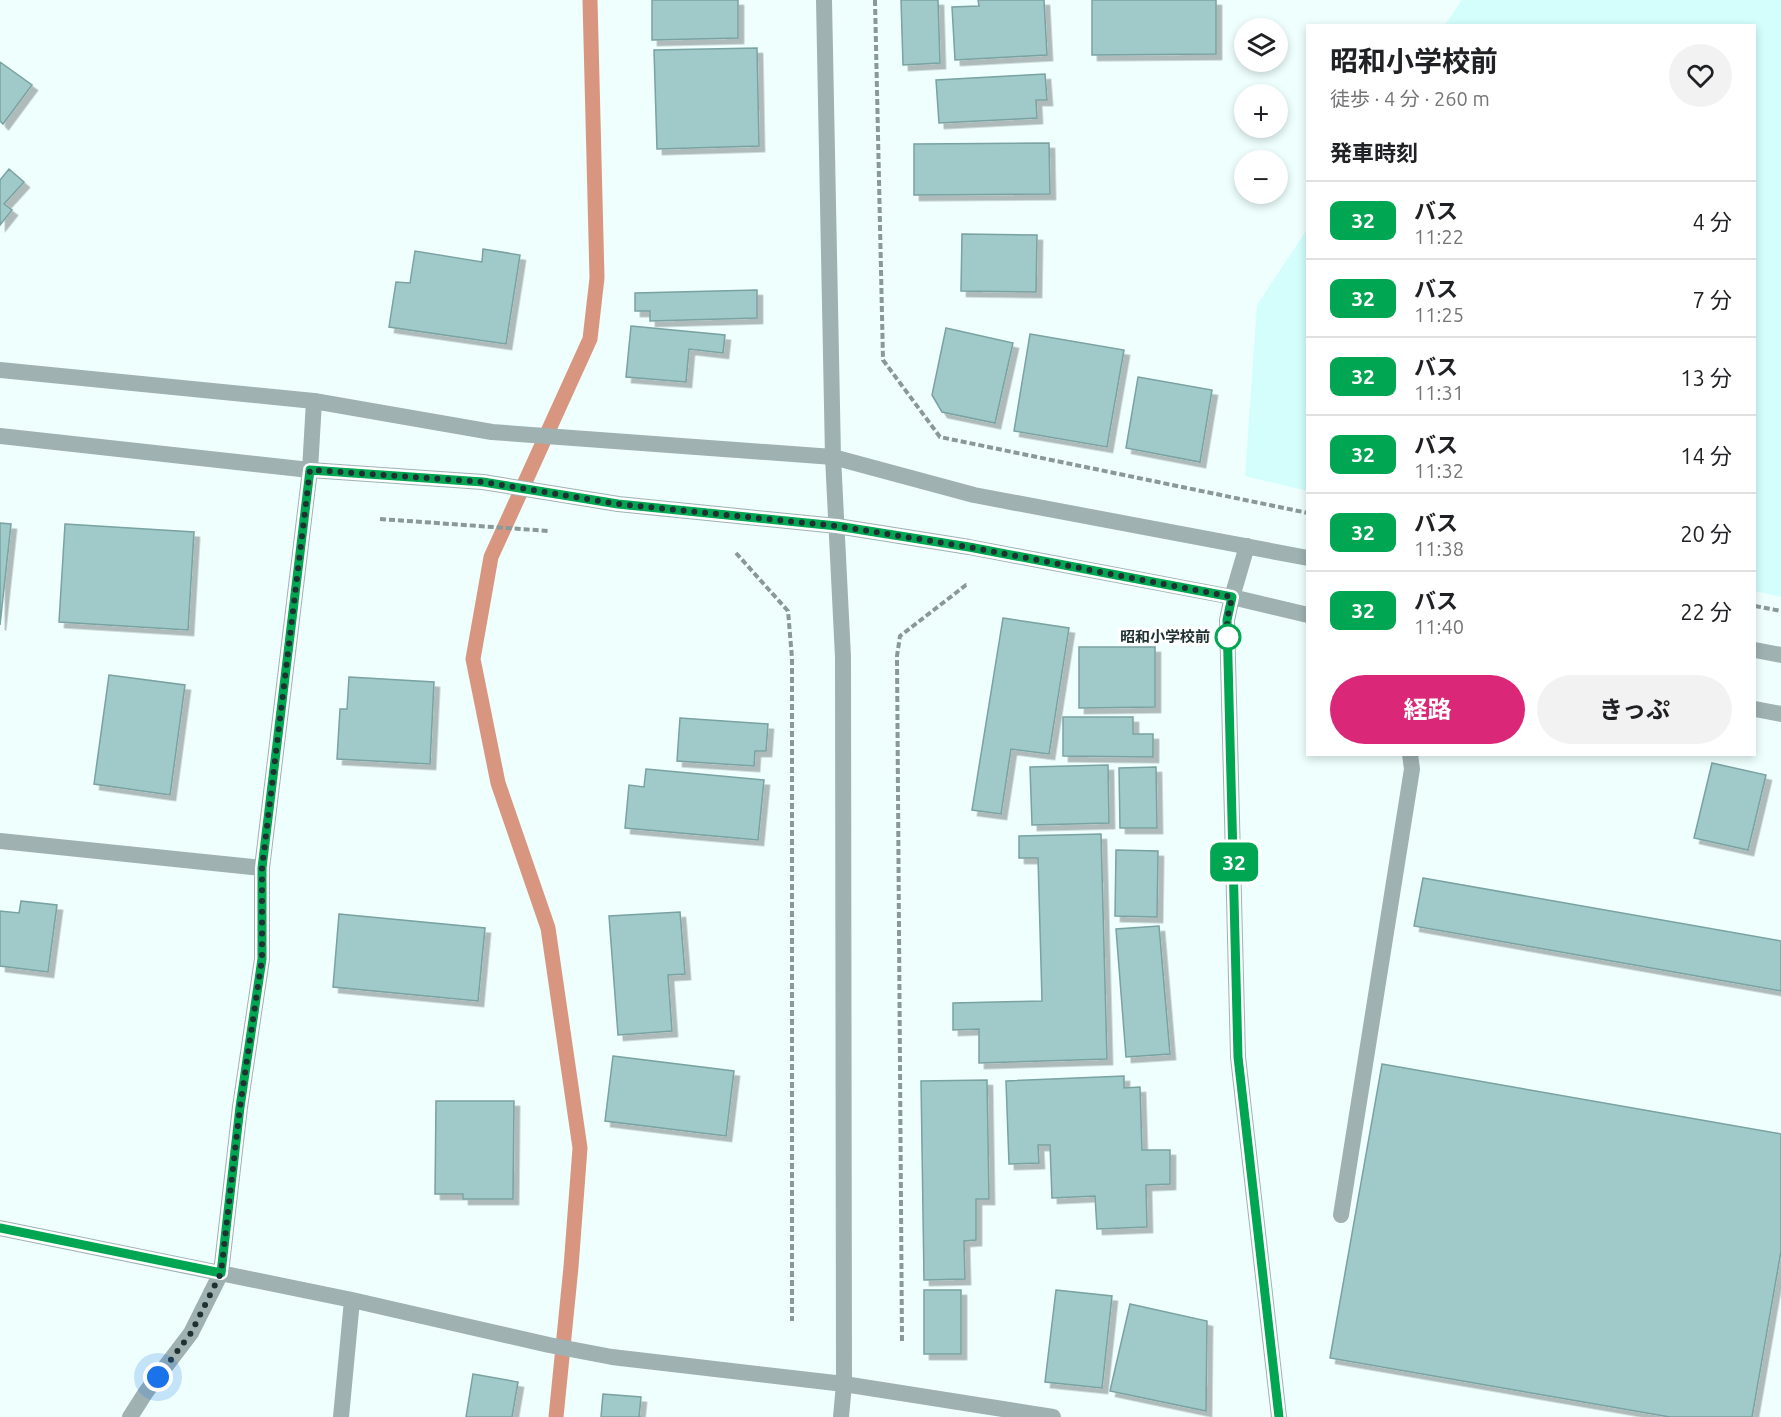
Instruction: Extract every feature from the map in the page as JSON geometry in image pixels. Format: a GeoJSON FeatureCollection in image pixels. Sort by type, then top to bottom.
{"type":"FeatureCollection","features":[{"type":"Feature","properties":{"kind":"street"},"geometry":{"type":"LineString","coordinates":[[824,0],[832,457],[843,669],[844,1384],[841,1417]]}},
{"type":"Feature","properties":{"kind":"street"},"geometry":{"type":"LineString","coordinates":[[0,370],[314,401],[492,432],[832,457],[974,495],[1306,558]]}},
{"type":"Feature","properties":{"kind":"street"},"geometry":{"type":"LineString","coordinates":[[130,1417],[191,1333],[221,1273],[240,1107],[262,959],[262,868],[310,470],[314,401]]}},
{"type":"Feature","properties":{"kind":"street"},"geometry":{"type":"LineString","coordinates":[[0,436],[310,470],[483,482],[618,504],[837,526],[969,547],[1232,597],[1306,615]]}},
{"type":"Feature","properties":{"kind":"street"},"geometry":{"type":"LineString","coordinates":[[1247,546],[1227,620],[1238,1057],[1279,1417]]}},
{"type":"Feature","properties":{"kind":"street"},"geometry":{"type":"LineString","coordinates":[[1756,650],[1781,656]]}},
{"type":"Feature","properties":{"kind":"street"},"geometry":{"type":"LineString","coordinates":[[1756,709],[1781,714]]}},
{"type":"Feature","properties":{"kind":"street"},"geometry":{"type":"LineString","coordinates":[[1341,1215],[1412,769],[1410,756]]}},
{"type":"Feature","properties":{"kind":"street"},"geometry":{"type":"LineString","coordinates":[[0,841],[262,868]]}},
{"type":"Feature","properties":{"kind":"street"},"geometry":{"type":"LineString","coordinates":[[0,1228],[352,1300],[612,1357],[844,1384],[1053,1417]]}},
{"type":"Feature","properties":{"kind":"street"},"geometry":{"type":"LineString","coordinates":[[341,1417],[352,1300]]}},
{"type":"Feature","properties":{"kind":"path"},"geometry":{"type":"LineString","coordinates":[[875,0],[883,360],[940,437],[1306,513]]}},
{"type":"Feature","properties":{"kind":"path"},"geometry":{"type":"LineString","coordinates":[[380,519],[553,531]]}},
{"type":"Feature","properties":{"kind":"path"},"geometry":{"type":"LineString","coordinates":[[730,546],[788,611],[791,646],[792,1321]]}},
{"type":"Feature","properties":{"kind":"path"},"geometry":{"type":"LineString","coordinates":[[902,1341],[897,656],[900,636],[966,585],[977,587]]}},
{"type":"Feature","properties":{"kind":"path"},"geometry":{"type":"LineString","coordinates":[[1756,606],[1781,611]]}},
{"type":"Feature","properties":{"kind":"shaded area"},"geometry":{"type":"Polygon","coordinates":[[[1462,0],[1781,0],[1781,597],[1756,591],[1756,24],[1446,24],[1462,0]]]}},
{"type":"Feature","properties":{"kind":"shaded area"},"geometry":{"type":"Polygon","coordinates":[[[1306,231],[1306,491],[1245,476],[1257,305],[1306,231]]]}},
{"type":"Feature","properties":{"kind":"building"},"geometry":{"type":"Polygon","coordinates":[[[652,0],[738,0],[738,38],[652,40],[652,0]]]}},
{"type":"Feature","properties":{"kind":"building"},"geometry":{"type":"Polygon","coordinates":[[[901,0],[938,0],[940,63],[903,65],[901,0]]]}},
{"type":"Feature","properties":{"kind":"building"},"geometry":{"type":"Polygon","coordinates":[[[978,0],[1044,0],[1047,55],[955,60],[952,7],[979,6],[978,0]]]}},
{"type":"Feature","properties":{"kind":"building"},"geometry":{"type":"Polygon","coordinates":[[[1092,0],[1216,0],[1216,54],[1092,55],[1092,0]]]}},
{"type":"Feature","properties":{"kind":"building"},"geometry":{"type":"Polygon","coordinates":[[[757,48],[759,146],[657,149],[654,50],[757,48]]]}},
{"type":"Feature","properties":{"kind":"building"},"geometry":{"type":"Polygon","coordinates":[[[0,62],[32,85],[3,124],[0,121],[0,62]]]}},
{"type":"Feature","properties":{"kind":"building"},"geometry":{"type":"Polygon","coordinates":[[[1045,74],[1047,100],[1036,100],[1037,118],[939,123],[936,80],[1045,74]]]}},
{"type":"Feature","properties":{"kind":"building"},"geometry":{"type":"Polygon","coordinates":[[[1049,143],[1050,194],[914,195],[914,144],[1049,143]]]}},
{"type":"Feature","properties":{"kind":"building"},"geometry":{"type":"Polygon","coordinates":[[[9,169],[24,182],[4,204],[12,210],[0,225],[0,180],[9,169]]]}},
{"type":"Feature","properties":{"kind":"building"},"geometry":{"type":"Polygon","coordinates":[[[962,234],[1037,235],[1036,292],[961,291],[962,234]]]}},
{"type":"Feature","properties":{"kind":"building"},"geometry":{"type":"Polygon","coordinates":[[[483,249],[520,255],[506,344],[389,327],[396,282],[410,283],[415,251],[482,262],[483,249]]]}},
{"type":"Feature","properties":{"kind":"building"},"geometry":{"type":"Polygon","coordinates":[[[757,290],[757,318],[650,321],[650,311],[635,311],[635,293],[757,290]]]}},
{"type":"Feature","properties":{"kind":"building"},"geometry":{"type":"Polygon","coordinates":[[[631,326],[725,335],[723,353],[689,349],[686,382],[626,377],[631,326]]]}},
{"type":"Feature","properties":{"kind":"building"},"geometry":{"type":"Polygon","coordinates":[[[946,328],[1013,343],[995,423],[942,412],[932,395],[946,328]]]}},
{"type":"Feature","properties":{"kind":"building"},"geometry":{"type":"Polygon","coordinates":[[[1030,334],[1124,350],[1107,447],[1014,431],[1030,334]]]}},
{"type":"Feature","properties":{"kind":"building"},"geometry":{"type":"Polygon","coordinates":[[[1138,377],[1212,390],[1200,462],[1126,448],[1138,377]]]}},
{"type":"Feature","properties":{"kind":"building"},"geometry":{"type":"Polygon","coordinates":[[[0,523],[11,524],[0,625],[0,523]]]}},
{"type":"Feature","properties":{"kind":"building"},"geometry":{"type":"Polygon","coordinates":[[[65,524],[194,532],[188,630],[59,622],[65,524]]]}},
{"type":"Feature","properties":{"kind":"building"},"geometry":{"type":"Polygon","coordinates":[[[1003,618],[1069,628],[1049,754],[1011,749],[1001,814],[972,810],[1003,618]]]}},
{"type":"Feature","properties":{"kind":"building"},"geometry":{"type":"Polygon","coordinates":[[[1079,647],[1155,647],[1155,707],[1079,708],[1079,647]]]}},
{"type":"Feature","properties":{"kind":"building"},"geometry":{"type":"Polygon","coordinates":[[[109,675],[185,685],[170,795],[94,784],[109,675]]]}},
{"type":"Feature","properties":{"kind":"building"},"geometry":{"type":"Polygon","coordinates":[[[349,677],[434,682],[430,764],[337,759],[340,709],[347,709],[349,677]]]}},
{"type":"Feature","properties":{"kind":"building"},"geometry":{"type":"Polygon","coordinates":[[[1063,717],[1133,717],[1133,734],[1153,734],[1153,757],[1063,756],[1063,717]]]}},
{"type":"Feature","properties":{"kind":"building"},"geometry":{"type":"Polygon","coordinates":[[[680,718],[768,724],[766,751],[755,751],[754,766],[677,761],[680,718]]]}},
{"type":"Feature","properties":{"kind":"building"},"geometry":{"type":"Polygon","coordinates":[[[1712,763],[1766,775],[1748,850],[1694,838],[1712,763]]]}},
{"type":"Feature","properties":{"kind":"building"},"geometry":{"type":"Polygon","coordinates":[[[1108,765],[1109,823],[1032,825],[1030,767],[1108,765]]]}},
{"type":"Feature","properties":{"kind":"building"},"geometry":{"type":"Polygon","coordinates":[[[1156,767],[1157,828],[1120,828],[1119,768],[1156,767]]]}},
{"type":"Feature","properties":{"kind":"building"},"geometry":{"type":"Polygon","coordinates":[[[646,769],[764,780],[758,840],[625,828],[629,785],[644,787],[646,769]]]}},
{"type":"Feature","properties":{"kind":"building"},"geometry":{"type":"Polygon","coordinates":[[[1101,834],[1107,1059],[979,1063],[979,1029],[953,1030],[953,1003],[1042,1001],[1038,858],[1019,858],[1019,836],[1101,834]]]}},
{"type":"Feature","properties":{"kind":"building"},"geometry":{"type":"Polygon","coordinates":[[[1116,850],[1158,851],[1157,917],[1115,916],[1116,850]]]}},
{"type":"Feature","properties":{"kind":"building"},"geometry":{"type":"Polygon","coordinates":[[[1423,878],[1781,941],[1781,991],[1414,926],[1423,878]]]}},
{"type":"Feature","properties":{"kind":"building"},"geometry":{"type":"Polygon","coordinates":[[[21,901],[57,905],[48,972],[0,966],[0,911],[19,913],[21,901]]]}},
{"type":"Feature","properties":{"kind":"building"},"geometry":{"type":"Polygon","coordinates":[[[680,912],[685,974],[668,975],[672,1031],[618,1035],[609,916],[680,912]]]}},
{"type":"Feature","properties":{"kind":"building"},"geometry":{"type":"Polygon","coordinates":[[[339,914],[485,928],[478,1001],[333,987],[339,914]]]}},
{"type":"Feature","properties":{"kind":"building"},"geometry":{"type":"Polygon","coordinates":[[[1159,926],[1170,1054],[1126,1057],[1116,929],[1159,926]]]}},
{"type":"Feature","properties":{"kind":"building"},"geometry":{"type":"Polygon","coordinates":[[[613,1056],[734,1071],[726,1136],[605,1121],[613,1056]]]}},
{"type":"Feature","properties":{"kind":"building"},"geometry":{"type":"Polygon","coordinates":[[[1382,1064],[1781,1134],[1781,1251],[1752,1417],[1670,1417],[1330,1358],[1382,1064]]]}},
{"type":"Feature","properties":{"kind":"building"},"geometry":{"type":"Polygon","coordinates":[[[1124,1076],[1124,1088],[1140,1087],[1142,1150],[1170,1150],[1170,1184],[1146,1185],[1147,1227],[1097,1229],[1095,1196],[1052,1198],[1050,1145],[1038,1145],[1039,1163],[1009,1164],[1006,1081],[1124,1076]]]}},
{"type":"Feature","properties":{"kind":"building"},"geometry":{"type":"Polygon","coordinates":[[[987,1080],[989,1199],[976,1199],[976,1240],[964,1241],[965,1279],[924,1280],[921,1081],[987,1080]]]}},
{"type":"Feature","properties":{"kind":"building"},"geometry":{"type":"Polygon","coordinates":[[[436,1101],[514,1101],[513,1199],[463,1199],[463,1194],[435,1194],[436,1101]]]}},
{"type":"Feature","properties":{"kind":"building"},"geometry":{"type":"Polygon","coordinates":[[[924,1290],[961,1290],[961,1354],[924,1354],[924,1290]]]}},
{"type":"Feature","properties":{"kind":"building"},"geometry":{"type":"Polygon","coordinates":[[[1056,1290],[1112,1296],[1102,1388],[1045,1382],[1056,1290]]]}},
{"type":"Feature","properties":{"kind":"building"},"geometry":{"type":"Polygon","coordinates":[[[1130,1304],[1207,1321],[1206,1411],[1110,1391],[1130,1304]]]}},
{"type":"Feature","properties":{"kind":"building"},"geometry":{"type":"Polygon","coordinates":[[[473,1374],[518,1382],[512,1417],[466,1417],[473,1374]]]}},
{"type":"Feature","properties":{"kind":"building"},"geometry":{"type":"Polygon","coordinates":[[[603,1394],[641,1397],[639,1417],[601,1417],[603,1394]]]}},
{"type":"Feature","properties":{"kind":"waterway"},"geometry":{"type":"LineString","coordinates":[[556,1417],[580,1148],[548,928],[498,783],[473,659],[491,557],[590,339],[597,278],[590,0]]}},
{"type":"Feature","properties":{"kind":"bus line","name":"32"},"geometry":{"type":"LineString","coordinates":[[0,1228],[221,1273],[240,1107],[262,959],[262,868],[310,470],[483,482],[618,504],[837,526],[969,547],[1232,597],[1227,620],[1238,1057],[1279,1417]]}},
{"type":"Feature","properties":{"kind":"place","name":"昭和小学校前"},"geometry":{"type":"Point","coordinates":[1228,637]}},
{"type":"Feature","properties":{"kind":"route"},"geometry":{"type":"LineString","coordinates":[[158,1377],[191,1333],[221,1273],[240,1107],[262,959],[262,868],[310,470],[483,482],[618,504],[837,526],[969,547],[1232,597],[1227,620],[1228,643],[1228,637]]}}]}
